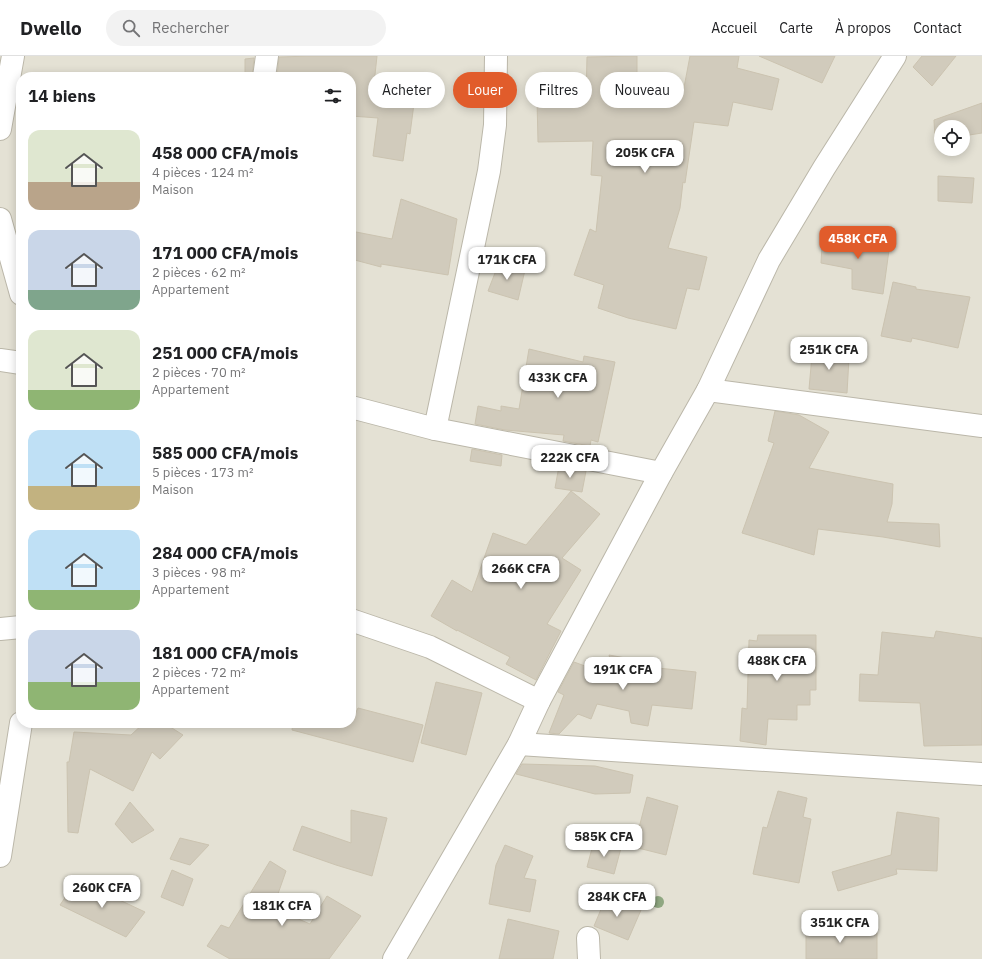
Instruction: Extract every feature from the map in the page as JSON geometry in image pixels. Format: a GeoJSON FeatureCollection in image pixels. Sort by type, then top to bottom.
{"type":"FeatureCollection","features":[{"type":"Feature","properties":{"kind":"street"},"geometry":{"type":"LineString","coordinates":[[0,129],[13,56]]}},
{"type":"Feature","properties":{"kind":"street"},"geometry":{"type":"LineString","coordinates":[[265,72],[267,56]]}},
{"type":"Feature","properties":{"kind":"street"},"geometry":{"type":"LineString","coordinates":[[435,429],[489,171],[495,125],[496,56]]}},
{"type":"Feature","properties":{"kind":"street"},"geometry":{"type":"LineString","coordinates":[[394,959],[519,744],[539,702],[661,473],[708,390],[769,260],[891,57]]}},
{"type":"Feature","properties":{"kind":"street"},"geometry":{"type":"LineString","coordinates":[[0,219],[16,276]]}},
{"type":"Feature","properties":{"kind":"street"},"geometry":{"type":"LineString","coordinates":[[0,360],[16,362]]}},
{"type":"Feature","properties":{"kind":"street"},"geometry":{"type":"LineString","coordinates":[[708,390],[982,426]]}},
{"type":"Feature","properties":{"kind":"street"},"geometry":{"type":"LineString","coordinates":[[356,408],[435,429],[661,473]]}},
{"type":"Feature","properties":{"kind":"street"},"geometry":{"type":"LineString","coordinates":[[356,622],[430,647],[539,702]]}},
{"type":"Feature","properties":{"kind":"street"},"geometry":{"type":"LineString","coordinates":[[0,629],[16,627]]}},
{"type":"Feature","properties":{"kind":"street"},"geometry":{"type":"LineString","coordinates":[[0,856],[20,728]]}},
{"type":"Feature","properties":{"kind":"street"},"geometry":{"type":"LineString","coordinates":[[519,744],[982,774]]}},
{"type":"Feature","properties":{"kind":"shaded area"},"geometry":{"type":"Polygon","coordinates":[[[0,56],[982,56],[982,959],[0,959],[0,56]]]}},
{"type":"Feature","properties":{"kind":"building"},"geometry":{"type":"Polygon","coordinates":[[[377,56],[375,72],[368,72],[368,108],[413,108],[410,134],[407,133],[403,161],[373,156],[378,118],[356,116],[356,72],[278,72],[279,57],[377,56]]]}},
{"type":"Feature","properties":{"kind":"building"},"geometry":{"type":"Polygon","coordinates":[[[637,56],[637,72],[600,72],[600,108],[684,108],[684,88],[690,56],[739,56],[737,68],[779,79],[772,110],[733,102],[728,126],[694,122],[685,183],[683,182],[680,208],[668,248],[707,257],[699,290],[687,288],[676,329],[628,318],[598,308],[604,285],[574,275],[590,229],[596,232],[602,176],[591,175],[593,141],[538,142],[537,108],[592,108],[592,72],[587,72],[587,57],[637,56]]]}},
{"type":"Feature","properties":{"kind":"building"},"geometry":{"type":"Polygon","coordinates":[[[759,56],[835,56],[822,83],[759,56]]]}},
{"type":"Feature","properties":{"kind":"building"},"geometry":{"type":"Polygon","coordinates":[[[922,56],[956,56],[932,86],[913,67],[922,56]]]}},
{"type":"Feature","properties":{"kind":"building"},"geometry":{"type":"Polygon","coordinates":[[[254,58],[253,72],[245,72],[245,59],[254,58]]]}},
{"type":"Feature","properties":{"kind":"building"},"geometry":{"type":"Polygon","coordinates":[[[982,103],[982,133],[970,135],[970,120],[934,120],[982,103]]]}},
{"type":"Feature","properties":{"kind":"building"},"geometry":{"type":"Polygon","coordinates":[[[938,176],[974,178],[972,203],[938,201],[938,176]]]}},
{"type":"Feature","properties":{"kind":"building"},"geometry":{"type":"Polygon","coordinates":[[[401,199],[457,219],[448,275],[381,264],[381,267],[356,260],[356,232],[392,239],[401,199]]]}},
{"type":"Feature","properties":{"kind":"building"},"geometry":{"type":"Polygon","coordinates":[[[823,230],[863,240],[890,243],[883,294],[852,289],[852,269],[821,263],[823,230]]]}},
{"type":"Feature","properties":{"kind":"building"},"geometry":{"type":"Polygon","coordinates":[[[500,260],[525,270],[518,300],[488,291],[500,260]]]}},
{"type":"Feature","properties":{"kind":"building"},"geometry":{"type":"Polygon","coordinates":[[[893,282],[916,287],[916,289],[970,297],[958,348],[912,338],[911,342],[881,336],[893,282]]]}},
{"type":"Feature","properties":{"kind":"building"},"geometry":{"type":"Polygon","coordinates":[[[813,344],[849,358],[847,393],[809,389],[813,344]]]}},
{"type":"Feature","properties":{"kind":"building"},"geometry":{"type":"Polygon","coordinates":[[[529,349],[583,362],[584,356],[615,362],[598,442],[591,440],[590,446],[563,441],[564,435],[505,430],[475,424],[478,406],[501,411],[501,406],[519,409],[529,349]]]}},
{"type":"Feature","properties":{"kind":"building"},"geometry":{"type":"Polygon","coordinates":[[[775,411],[799,415],[829,432],[809,468],[893,484],[892,504],[887,522],[939,524],[940,547],[883,537],[818,529],[814,555],[742,533],[774,443],[768,441],[775,411]]]}},
{"type":"Feature","properties":{"kind":"building"},"geometry":{"type":"Polygon","coordinates":[[[472,449],[502,455],[501,466],[470,461],[472,449]]]}},
{"type":"Feature","properties":{"kind":"building"},"geometry":{"type":"Polygon","coordinates":[[[559,466],[586,471],[582,492],[555,488],[559,466]]]}},
{"type":"Feature","properties":{"kind":"building"},"geometry":{"type":"Polygon","coordinates":[[[571,491],[600,514],[562,558],[581,570],[547,624],[561,631],[536,680],[506,664],[510,657],[457,631],[431,616],[452,580],[472,592],[493,533],[526,545],[571,491]]]}},
{"type":"Feature","properties":{"kind":"building"},"geometry":{"type":"Polygon","coordinates":[[[936,631],[982,638],[982,745],[924,746],[920,703],[859,701],[860,674],[878,675],[882,632],[934,638],[936,631]]]}},
{"type":"Feature","properties":{"kind":"building"},"geometry":{"type":"Polygon","coordinates":[[[758,635],[816,635],[816,690],[810,690],[810,705],[797,705],[797,720],[768,719],[766,745],[740,741],[742,708],[747,709],[749,640],[757,641],[758,635]]]}},
{"type":"Feature","properties":{"kind":"building"},"geometry":{"type":"Polygon","coordinates":[[[609,655],[659,664],[658,668],[696,672],[692,709],[652,705],[648,726],[631,723],[629,711],[597,704],[591,719],[578,714],[559,734],[549,733],[564,695],[558,692],[574,662],[615,677],[609,655]]]}},
{"type":"Feature","properties":{"kind":"building"},"geometry":{"type":"Polygon","coordinates":[[[436,682],[482,693],[466,755],[421,743],[436,682]]]}},
{"type":"Feature","properties":{"kind":"building"},"geometry":{"type":"Polygon","coordinates":[[[358,708],[423,725],[413,762],[292,730],[292,728],[356,728],[356,712],[358,708]]]}},
{"type":"Feature","properties":{"kind":"building"},"geometry":{"type":"Polygon","coordinates":[[[139,728],[172,728],[183,735],[160,759],[152,752],[133,791],[90,769],[78,833],[68,832],[67,762],[69,762],[74,732],[131,735],[139,728]]]}},
{"type":"Feature","properties":{"kind":"building"},"geometry":{"type":"Polygon","coordinates":[[[522,764],[595,766],[633,775],[630,793],[595,794],[516,774],[522,764]]]}},
{"type":"Feature","properties":{"kind":"building"},"geometry":{"type":"Polygon","coordinates":[[[778,791],[807,798],[803,817],[811,819],[799,883],[753,874],[763,827],[767,828],[778,791]]]}},
{"type":"Feature","properties":{"kind":"building"},"geometry":{"type":"Polygon","coordinates":[[[647,797],[678,806],[666,855],[634,847],[647,797]]]}},
{"type":"Feature","properties":{"kind":"building"},"geometry":{"type":"Polygon","coordinates":[[[130,802],[154,830],[132,843],[115,824],[130,802]]]}},
{"type":"Feature","properties":{"kind":"building"},"geometry":{"type":"Polygon","coordinates":[[[351,810],[387,818],[372,876],[293,850],[302,826],[351,843],[351,810]]]}},
{"type":"Feature","properties":{"kind":"building"},"geometry":{"type":"Polygon","coordinates":[[[897,812],[939,818],[937,871],[896,869],[897,874],[838,891],[832,872],[891,855],[897,812]]]}},
{"type":"Feature","properties":{"kind":"building"},"geometry":{"type":"Polygon","coordinates":[[[180,838],[209,845],[190,865],[170,859],[180,838]]]}},
{"type":"Feature","properties":{"kind":"building"},"geometry":{"type":"Polygon","coordinates":[[[594,841],[621,848],[614,874],[587,867],[594,841]]]}},
{"type":"Feature","properties":{"kind":"building"},"geometry":{"type":"Polygon","coordinates":[[[505,845],[533,856],[524,878],[536,880],[530,912],[489,904],[496,865],[505,845]]]}},
{"type":"Feature","properties":{"kind":"building"},"geometry":{"type":"Polygon","coordinates":[[[270,861],[286,871],[273,908],[310,924],[327,896],[361,916],[329,959],[230,959],[207,946],[221,925],[229,928],[270,861]]]}},
{"type":"Feature","properties":{"kind":"building"},"geometry":{"type":"Polygon","coordinates":[[[172,870],[193,879],[183,906],[161,897],[172,870]]]}},
{"type":"Feature","properties":{"kind":"building"},"geometry":{"type":"Polygon","coordinates":[[[77,880],[145,912],[126,937],[60,905],[77,880]]]}},
{"type":"Feature","properties":{"kind":"building"},"geometry":{"type":"Polygon","coordinates":[[[607,895],[641,910],[628,940],[594,926],[607,895]]]}},
{"type":"Feature","properties":{"kind":"building"},"geometry":{"type":"Polygon","coordinates":[[[508,919],[559,931],[553,959],[499,959],[508,919]]]}},
{"type":"Feature","properties":{"kind":"building"},"geometry":{"type":"Polygon","coordinates":[[[806,927],[839,927],[839,932],[877,933],[877,959],[806,959],[806,927]]]}}]}
